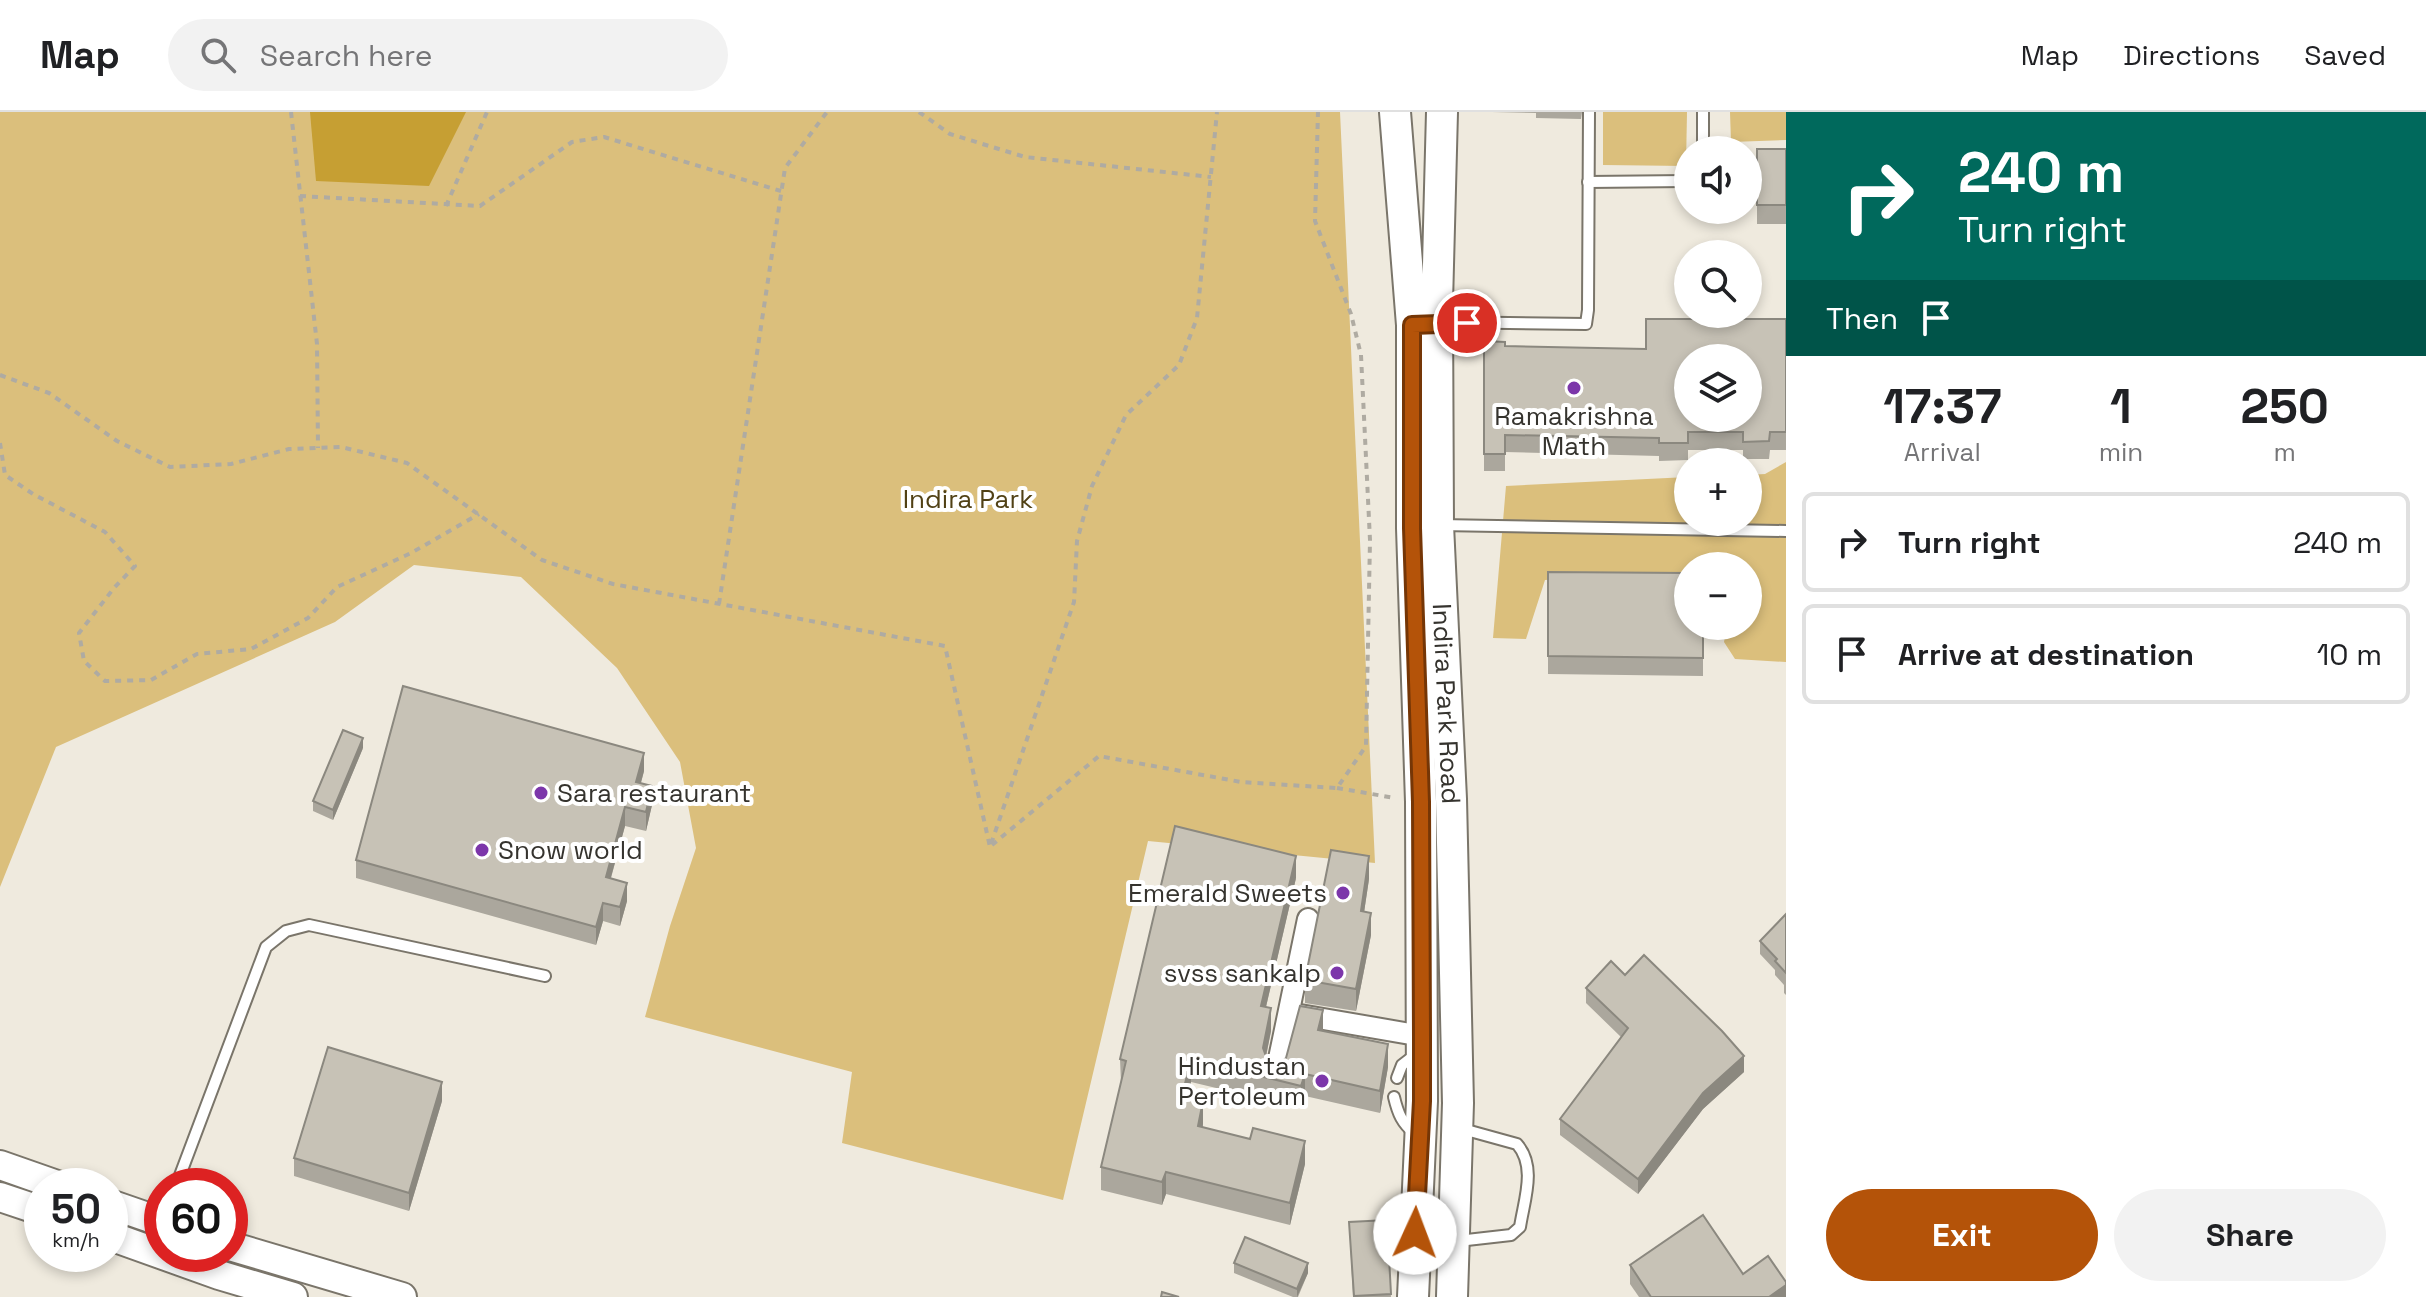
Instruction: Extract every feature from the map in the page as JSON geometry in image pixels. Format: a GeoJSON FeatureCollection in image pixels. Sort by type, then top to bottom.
{"type":"FeatureCollection","features":[{"type":"Feature","properties":{"kind":"main road","name":"Indira Park Road"},"geometry":{"type":"LineString","coordinates":[[1395,112],[1425,324]]}},
{"type":"Feature","properties":{"kind":"main road","name":"Indira Park Road"},"geometry":{"type":"LineString","coordinates":[[1413,1297],[1422,1101],[1425,324],[1442,112]]}},
{"type":"Feature","properties":{"kind":"main road","name":"Indira Park Road"},"geometry":{"type":"LineString","coordinates":[[1425,526],[1451,799],[1457,1127],[1452,1297]]}},
{"type":"Feature","properties":{"kind":"main road"},"geometry":{"type":"LineString","coordinates":[[0,1165],[24,1173]]}},
{"type":"Feature","properties":{"kind":"main road"},"geometry":{"type":"LineString","coordinates":[[0,1197],[24,1205]]}},
{"type":"Feature","properties":{"kind":"main road"},"geometry":{"type":"LineString","coordinates":[[128,1242],[293,1297]]}},
{"type":"Feature","properties":{"kind":"main road"},"geometry":{"type":"LineString","coordinates":[[248,1251],[402,1297]]}},
{"type":"Feature","properties":{"kind":"street"},"geometry":{"type":"LineString","coordinates":[[1276,1073],[1308,919]]}},
{"type":"Feature","properties":{"kind":"street"},"geometry":{"type":"LineString","coordinates":[[1288,1013],[1422,1042]]}},
{"type":"Feature","properties":{"kind":"lane"},"geometry":{"type":"LineString","coordinates":[[1425,324],[1586,324],[1589,112]]}},
{"type":"Feature","properties":{"kind":"lane"},"geometry":{"type":"LineString","coordinates":[[1703,112],[1703,136]]}},
{"type":"Feature","properties":{"kind":"lane"},"geometry":{"type":"LineString","coordinates":[[1588,182],[1674,181]]}},
{"type":"Feature","properties":{"kind":"lane"},"geometry":{"type":"LineString","coordinates":[[1425,526],[1786,531]]}},
{"type":"Feature","properties":{"kind":"lane"},"geometry":{"type":"LineString","coordinates":[[183,1168],[266,947],[286,931],[309,925],[545,976]]}},
{"type":"Feature","properties":{"kind":"lane"},"geometry":{"type":"LineString","coordinates":[[1397,1078],[1402,1065],[1422,1042]]}},
{"type":"Feature","properties":{"kind":"lane"},"geometry":{"type":"LineString","coordinates":[[1394,1097],[1404,1125],[1419,1138]]}},
{"type":"Feature","properties":{"kind":"lane"},"geometry":{"type":"LineString","coordinates":[[1454,1241],[1511,1235],[1520,1227],[1529,1174],[1523,1151],[1517,1144],[1457,1127]]}},
{"type":"Feature","properties":{"kind":"path"},"geometry":{"type":"LineString","coordinates":[[291,112],[317,344],[318,448]]}},
{"type":"Feature","properties":{"kind":"path"},"geometry":{"type":"LineString","coordinates":[[446,206],[487,112]]}},
{"type":"Feature","properties":{"kind":"path"},"geometry":{"type":"LineString","coordinates":[[719,604],[785,168],[827,112]]}},
{"type":"Feature","properties":{"kind":"path"},"geometry":{"type":"LineString","coordinates":[[919,112],[950,134],[1025,157],[1211,177]]}},
{"type":"Feature","properties":{"kind":"path"},"geometry":{"type":"LineString","coordinates":[[990,847],[1074,602],[1077,541],[1092,486],[1126,415],[1179,365],[1197,318],[1217,112]]}},
{"type":"Feature","properties":{"kind":"path"},"geometry":{"type":"LineString","coordinates":[[1318,112],[1315,221],[1351,314],[1361,355],[1370,540],[1366,746],[1337,788]]}},
{"type":"Feature","properties":{"kind":"path"},"geometry":{"type":"LineString","coordinates":[[300,196],[480,206],[572,142],[604,137],[782,191]]}},
{"type":"Feature","properties":{"kind":"path"},"geometry":{"type":"LineString","coordinates":[[0,375],[49,393],[117,441],[170,467],[231,464],[289,449],[341,447],[407,463],[542,560],[613,584],[945,646],[990,847]]}},
{"type":"Feature","properties":{"kind":"path"},"geometry":{"type":"LineString","coordinates":[[0,443],[5,475],[33,494],[105,532],[135,566],[79,633],[84,661],[105,681],[151,680],[197,654],[251,649],[308,618],[337,587],[411,553],[479,514]]}},
{"type":"Feature","properties":{"kind":"path"},"geometry":{"type":"LineString","coordinates":[[0,481],[5,475]]}},
{"type":"Feature","properties":{"kind":"path"},"geometry":{"type":"LineString","coordinates":[[990,847],[1099,756],[1241,782],[1337,788],[1421,802]]}},
{"type":"Feature","properties":{"kind":"green space","name":"Indira Park"},"geometry":{"type":"Polygon","coordinates":[[[0,112],[1340,112],[1375,863],[1148,841],[1063,1200],[842,1143],[852,1072],[645,1017],[696,848],[680,762],[617,668],[521,577],[414,565],[335,622],[56,747],[0,887],[0,112]]]}},
{"type":"Feature","properties":{"kind":"green space"},"geometry":{"type":"Polygon","coordinates":[[[1603,112],[1687,112],[1687,136],[1674,136],[1674,166],[1603,165],[1603,112]]]}},
{"type":"Feature","properties":{"kind":"green space"},"geometry":{"type":"Polygon","coordinates":[[[1730,112],[1786,112],[1786,140],[1762,141],[1762,136],[1731,136],[1730,112]]]}},
{"type":"Feature","properties":{"kind":"green space"},"geometry":{"type":"Polygon","coordinates":[[[1786,462],[1786,662],[1735,659],[1724,642],[1762,640],[1762,552],[1674,552],[1674,575],[1545,580],[1526,639],[1493,638],[1506,486],[1674,478],[1674,536],[1762,536],[1762,474],[1786,462]]]}},
{"type":"Feature","properties":{"kind":"shaded area"},"geometry":{"type":"Polygon","coordinates":[[[310,112],[466,112],[429,186],[316,181],[310,112]]]}},
{"type":"Feature","properties":{"kind":"building"},"geometry":{"type":"Polygon","coordinates":[[[1762,149],[1786,149],[1786,205],[1762,205],[1762,149]]]}},
{"type":"Feature","properties":{"kind":"building"},"geometry":{"type":"Polygon","coordinates":[[[1646,319],[1674,319],[1674,328],[1762,328],[1762,319],[1786,319],[1786,432],[1770,432],[1769,441],[1743,442],[1743,432],[1762,432],[1762,344],[1674,344],[1674,432],[1688,432],[1688,443],[1659,443],[1659,438],[1505,435],[1505,454],[1484,454],[1484,341],[1505,342],[1505,346],[1646,349],[1646,319]]]}},
{"type":"Feature","properties":{"kind":"building"},"geometry":{"type":"Polygon","coordinates":[[[1548,572],[1674,573],[1674,640],[1703,640],[1703,658],[1548,656],[1548,572]]]}},
{"type":"Feature","properties":{"kind":"building"},"geometry":{"type":"Polygon","coordinates":[[[403,686],[644,753],[636,782],[652,786],[646,812],[625,807],[606,877],[627,883],[620,907],[603,903],[596,927],[356,860],[403,686]]]}},
{"type":"Feature","properties":{"kind":"building"},"geometry":{"type":"Polygon","coordinates":[[[343,730],[363,738],[333,810],[313,801],[343,730]]]}},
{"type":"Feature","properties":{"kind":"building"},"geometry":{"type":"Polygon","coordinates":[[[1175,826],[1296,856],[1261,1006],[1271,1008],[1263,1048],[1267,1059],[1279,1063],[1286,1058],[1300,1006],[1323,1010],[1318,1030],[1388,1044],[1380,1091],[1305,1074],[1301,1086],[1191,1059],[1182,1096],[1203,1101],[1198,1126],[1250,1139],[1253,1128],[1305,1141],[1290,1203],[1166,1172],[1162,1182],[1101,1167],[1126,1061],[1120,1059],[1175,826]]]}},
{"type":"Feature","properties":{"kind":"building"},"geometry":{"type":"Polygon","coordinates":[[[1331,850],[1369,856],[1361,911],[1371,913],[1356,989],[1305,980],[1331,850]]]}},
{"type":"Feature","properties":{"kind":"building"},"geometry":{"type":"Polygon","coordinates":[[[1786,914],[1786,973],[1760,941],[1786,914]]]}},
{"type":"Feature","properties":{"kind":"building"},"geometry":{"type":"Polygon","coordinates":[[[1644,955],[1744,1056],[1703,1093],[1638,1179],[1560,1119],[1628,1028],[1586,988],[1611,961],[1625,975],[1644,955]]]}},
{"type":"Feature","properties":{"kind":"building"},"geometry":{"type":"Polygon","coordinates":[[[328,1047],[442,1082],[409,1193],[294,1158],[328,1047]]]}},
{"type":"Feature","properties":{"kind":"building"},"geometry":{"type":"Polygon","coordinates":[[[1703,1215],[1743,1274],[1768,1256],[1786,1285],[1769,1297],[1651,1297],[1630,1265],[1703,1215]]]}},
{"type":"Feature","properties":{"kind":"building"},"geometry":{"type":"Polygon","coordinates":[[[1387,1220],[1391,1294],[1354,1296],[1349,1222],[1387,1220]]]}},
{"type":"Feature","properties":{"kind":"building"},"geometry":{"type":"Polygon","coordinates":[[[1245,1237],[1308,1263],[1297,1289],[1234,1263],[1245,1237]]]}},
{"type":"Feature","properties":{"kind":"building"},"geometry":{"type":"Polygon","coordinates":[[[1162,1292],[1179,1297],[1161,1297],[1162,1292]]]}},
{"type":"Feature","properties":{"kind":"place","name":"Ramakrishna Math"},"geometry":{"type":"Point","coordinates":[1574,388]}},
{"type":"Feature","properties":{"kind":"place","name":"Sara restaurant"},"geometry":{"type":"Point","coordinates":[541,793]}},
{"type":"Feature","properties":{"kind":"place","name":"Snow world"},"geometry":{"type":"Point","coordinates":[482,850]}},
{"type":"Feature","properties":{"kind":"place","name":"Emerald Sweets"},"geometry":{"type":"Point","coordinates":[1343,893]}},
{"type":"Feature","properties":{"kind":"place","name":"svss sankalp"},"geometry":{"type":"Point","coordinates":[1337,973]}},
{"type":"Feature","properties":{"kind":"place","name":"Hindustan Pertoleum"},"geometry":{"type":"Point","coordinates":[1322,1081]}},
{"type":"Feature","properties":{"kind":"route"},"geometry":{"type":"LineString","coordinates":[[1415,1233],[1422,1036],[1421,802],[1412,528],[1412,325],[1467,323]]}}]}
